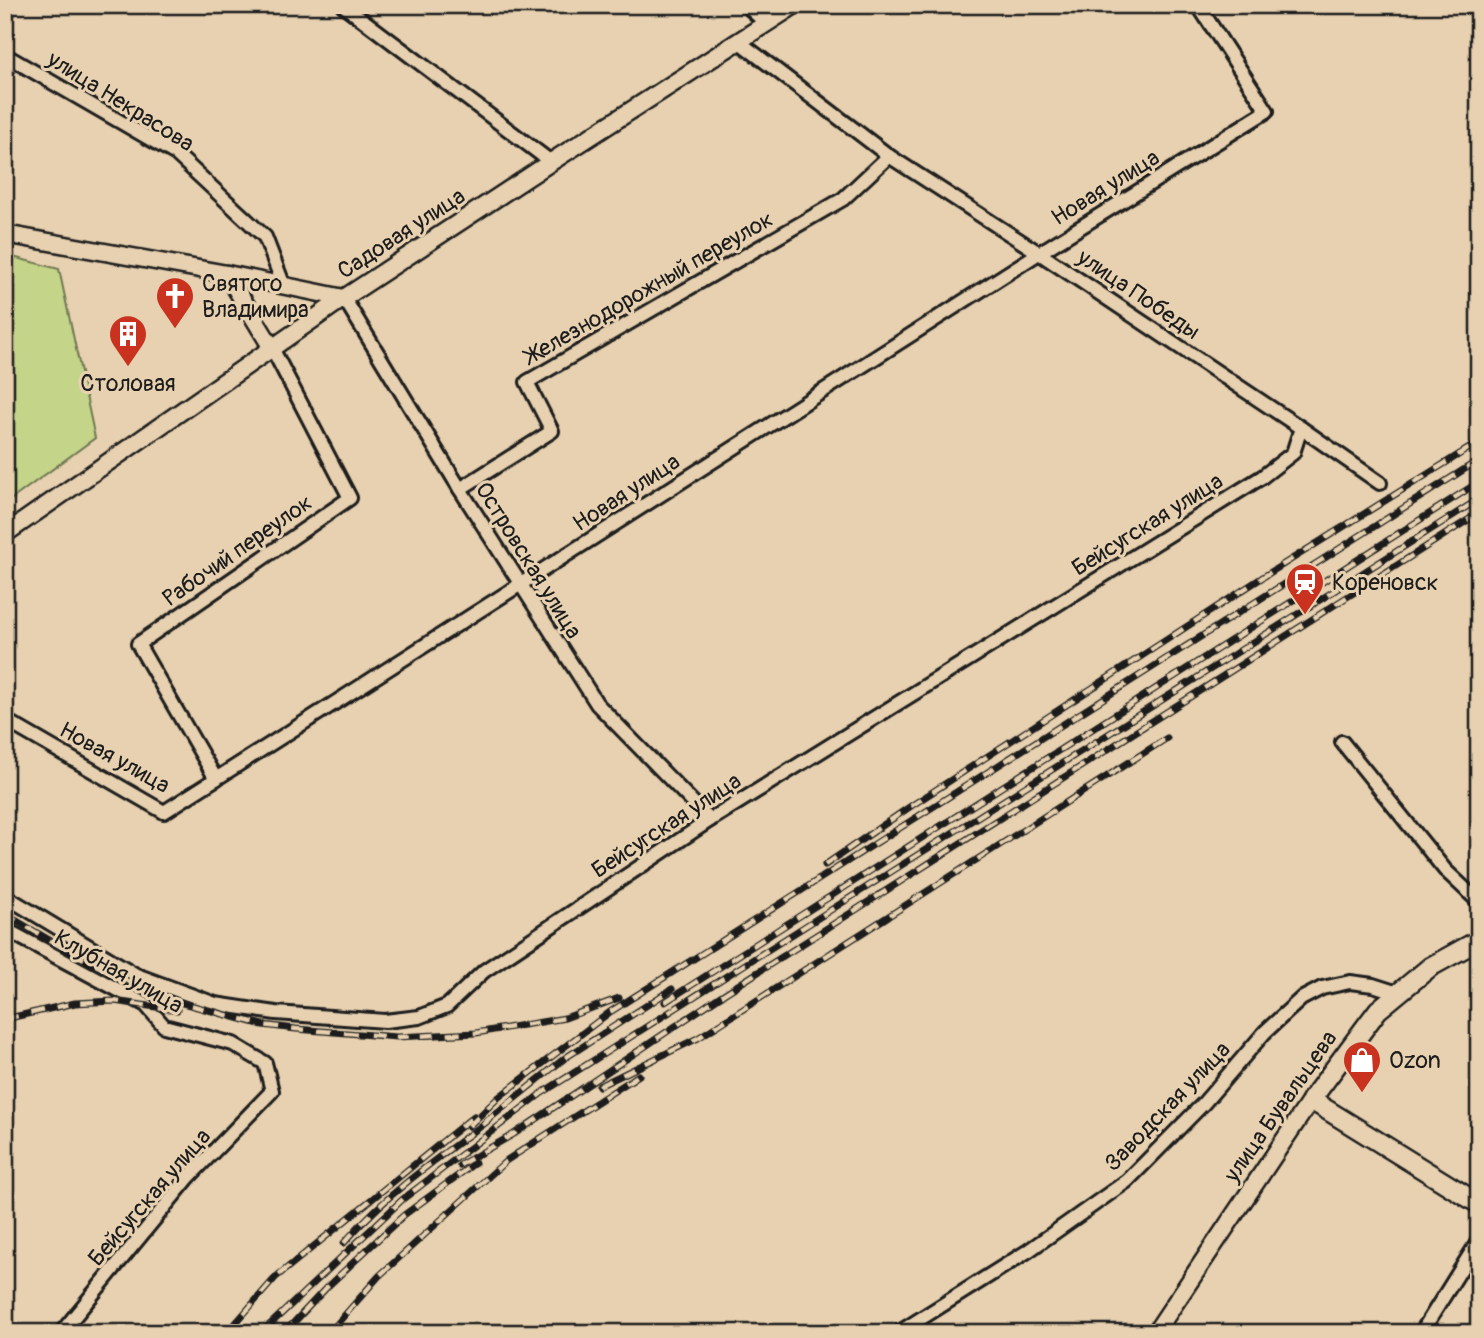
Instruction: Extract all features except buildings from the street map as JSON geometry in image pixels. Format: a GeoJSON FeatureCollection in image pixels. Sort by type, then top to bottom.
{"type":"FeatureCollection","features":[{"type":"Feature","properties":{"kind":"main road","name":"улица Бувальцева"},"geometry":{"type":"LineString","coordinates":[[1311,1100],[1378,1010],[1430,967],[1479,940]]}},
{"type":"Feature","properties":{"kind":"main road"},"geometry":{"type":"LineString","coordinates":[[1311,1100],[1479,1204]]}},
{"type":"Feature","properties":{"kind":"street"},"geometry":{"type":"LineString","coordinates":[[343,5],[551,162]]}},
{"type":"Feature","properties":{"kind":"street"},"geometry":{"type":"LineString","coordinates":[[746,5],[767,24]]}},
{"type":"Feature","properties":{"kind":"street","name":"Садовая улица"},"geometry":{"type":"LineString","coordinates":[[5,534],[344,298],[795,5]]}},
{"type":"Feature","properties":{"kind":"street","name":"Новая улица"},"geometry":{"type":"LineString","coordinates":[[5,720],[164,812],[1039,253],[1267,111],[1198,5]]}},
{"type":"Feature","properties":{"kind":"street","name":"улица Победы"},"geometry":{"type":"LineString","coordinates":[[738,41],[889,156],[1039,253],[1380,483]]}},
{"type":"Feature","properties":{"kind":"street","name":"улица Некрасова"},"geometry":{"type":"LineString","coordinates":[[5,55],[176,154],[265,237],[284,286]]}},
{"type":"Feature","properties":{"kind":"street","name":"Железнодорожный переулок"},"geometry":{"type":"LineString","coordinates":[[460,489],[552,430],[527,382],[843,199],[889,156]]}},
{"type":"Feature","properties":{"kind":"street"},"geometry":{"type":"LineString","coordinates":[[5,234],[344,298]]}},
{"type":"Feature","properties":{"kind":"street"},"geometry":{"type":"LineString","coordinates":[[228,274],[272,348]]}},
{"type":"Feature","properties":{"kind":"street","name":"Островская улица"},"geometry":{"type":"LineString","coordinates":[[344,298],[460,489],[597,704],[710,820]]}},
{"type":"Feature","properties":{"kind":"street","name":"Рабочий переулок"},"geometry":{"type":"LineString","coordinates":[[216,779],[138,644],[350,498],[272,348]]}},
{"type":"Feature","properties":{"kind":"street","name":"Бейсугская улица"},"geometry":{"type":"LineString","coordinates":[[5,896],[136,975],[215,1004],[276,1013],[385,1021],[419,1017],[447,1006],[484,971],[710,820],[1262,477],[1293,453],[1301,428]]}},
{"type":"Feature","properties":{"kind":"street"},"geometry":{"type":"LineString","coordinates":[[1342,742],[1445,870],[1479,902]]}},
{"type":"Feature","properties":{"kind":"street","name":"Клубная улица"},"geometry":{"type":"LineString","coordinates":[[5,929],[146,1005],[164,1026],[233,1044],[265,1063],[272,1091]]}},
{"type":"Feature","properties":{"kind":"street","name":"Заводская улица"},"geometry":{"type":"LineString","coordinates":[[898,1333],[1028,1251],[1128,1181],[1203,1104],[1265,1032],[1301,999],[1322,988],[1350,982],[1373,985],[1398,993]]}},
{"type":"Feature","properties":{"kind":"street","name":"Бейсугская улица"},"geometry":{"type":"LineString","coordinates":[[61,1333],[189,1177],[272,1091]]}},
{"type":"Feature","properties":{"kind":"street","name":"улица Бувальцева"},"geometry":{"type":"LineString","coordinates":[[1155,1333],[1311,1100]]}},
{"type":"Feature","properties":{"kind":"street"},"geometry":{"type":"LineString","coordinates":[[1422,1333],[1479,1240]]}},
{"type":"Feature","properties":{"kind":"green space"},"geometry":{"type":"Polygon","coordinates":[[[5,255],[59,269],[95,438],[5,504],[5,255]]]}},
{"type":"Feature","properties":{"kind":"railway"},"geometry":{"type":"LineString","coordinates":[[825,865],[1263,577],[1479,442]]}},
{"type":"Feature","properties":{"kind":"railway"},"geometry":{"type":"LineString","coordinates":[[469,1126],[499,1097],[610,1012],[1479,460]]}},
{"type":"Feature","properties":{"kind":"railway"},"geometry":{"type":"LineString","coordinates":[[665,1002],[1479,482]]}},
{"type":"Feature","properties":{"kind":"railway"},"geometry":{"type":"LineString","coordinates":[[261,1333],[403,1199],[542,1093],[1479,499]]}},
{"type":"Feature","properties":{"kind":"railway"},"geometry":{"type":"LineString","coordinates":[[460,1165],[514,1134],[719,997],[1479,513]]}},
{"type":"Feature","properties":{"kind":"railway"},"geometry":{"type":"LineString","coordinates":[[599,1086],[698,1038],[1167,738]]}},
{"type":"Feature","properties":{"kind":"railway"},"geometry":{"type":"LineString","coordinates":[[5,914],[68,951],[157,996],[263,1025],[397,1037],[476,1033],[565,1018],[619,998]]}},
{"type":"Feature","properties":{"kind":"railway"},"geometry":{"type":"LineString","coordinates":[[484,1123],[565,1058],[672,989]]}},
{"type":"Feature","properties":{"kind":"railway"},"geometry":{"type":"LineString","coordinates":[[5,1019],[75,1003],[114,1001],[177,1010]]}},
{"type":"Feature","properties":{"kind":"railway"},"geometry":{"type":"LineString","coordinates":[[329,1333],[379,1276],[507,1160],[639,1075]]}},
{"type":"Feature","properties":{"kind":"railway"},"geometry":{"type":"LineString","coordinates":[[227,1333],[276,1277],[474,1116]]}},
{"type":"Feature","properties":{"kind":"railway"},"geometry":{"type":"LineString","coordinates":[[344,1243],[394,1193],[488,1121]]}},
{"type":"Feature","properties":{"kind":"railway"},"geometry":{"type":"LineString","coordinates":[[284,1333],[327,1287],[404,1215],[475,1163]]}},
{"type":"Feature","properties":{"kind":"place","name":"Святого Владимира"},"geometry":{"type":"Point","coordinates":[175,330]}},
{"type":"Feature","properties":{"kind":"place","name":"Столовая"},"geometry":{"type":"Point","coordinates":[128,368]}},
{"type":"Feature","properties":{"kind":"place","name":"Кореновск"},"geometry":{"type":"Point","coordinates":[1305,616]}},
{"type":"Feature","properties":{"kind":"place","name":"Ozon"},"geometry":{"type":"Point","coordinates":[1362,1094]}}]}
